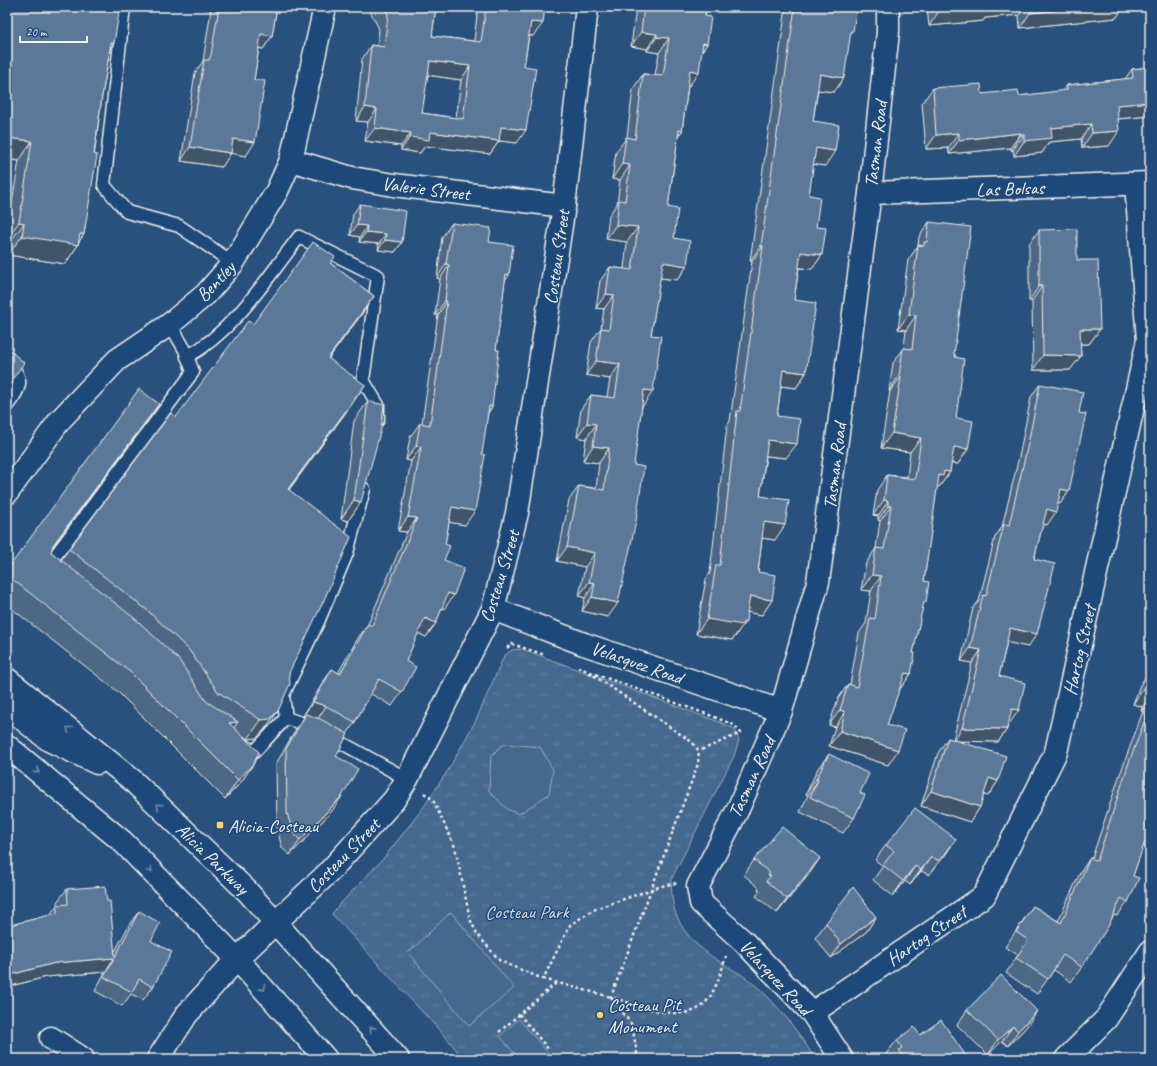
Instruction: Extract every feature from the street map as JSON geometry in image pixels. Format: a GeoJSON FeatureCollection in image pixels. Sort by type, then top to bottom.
{"type":"FeatureCollection","features":[{"type":"Feature","properties":{"kind":"street","name":"Bentley"},"geometry":{"type":"LineString","coordinates":[[7,493],[60,420],[117,360],[170,324],[206,294],[233,263],[277,191],[291,160],[325,7]]}},
{"type":"Feature","properties":{"kind":"street","name":"Costeau Street"},"geometry":{"type":"LineString","coordinates":[[158,1059],[187,1014],[237,959],[328,873],[394,800],[407,779],[493,609],[518,513],[564,206],[587,7]]}},
{"type":"Feature","properties":{"kind":"street","name":"Tasman Road"},"geometry":{"type":"LineString","coordinates":[[700,895],[781,711],[818,582],[870,193],[888,32],[888,7]]}},
{"type":"Feature","properties":{"kind":"street","name":"Valerie Street"},"geometry":{"type":"LineString","coordinates":[[291,160],[317,169],[366,180],[564,206]]}},
{"type":"Feature","properties":{"kind":"street","name":"Las Bolsas"},"geometry":{"type":"LineString","coordinates":[[870,193],[1143,183]]}},
{"type":"Feature","properties":{"kind":"street","name":"Hartog Street"},"geometry":{"type":"LineString","coordinates":[[812,1013],[984,896],[1056,752],[1148,340],[1143,183]]}},
{"type":"Feature","properties":{"kind":"street","name":"Velasquez Road"},"geometry":{"type":"LineString","coordinates":[[493,609],[584,644],[781,711]]}},
{"type":"Feature","properties":{"kind":"street","name":"Alicia Parkway"},"geometry":{"type":"LineString","coordinates":[[7,679],[132,780],[247,891],[276,921],[398,1059]]}},
{"type":"Feature","properties":{"kind":"street"},"geometry":{"type":"LineString","coordinates":[[7,707],[49,740],[132,780]]}},
{"type":"Feature","properties":{"kind":"street"},"geometry":{"type":"LineString","coordinates":[[7,746],[123,842],[237,959],[326,1059]]}},
{"type":"Feature","properties":{"kind":"street","name":"Velasquez Road"},"geometry":{"type":"LineString","coordinates":[[700,895],[734,933],[812,1013],[842,1059]]}},
{"type":"Feature","properties":{"kind":"street"},"geometry":{"type":"LineString","coordinates":[[1066,1059],[1106,1019],[1150,952]]}},
{"type":"Feature","properties":{"kind":"street"},"geometry":{"type":"LineString","coordinates":[[51,1038],[83,1059]]}},
{"type":"Feature","properties":{"kind":"lane"},"geometry":{"type":"LineString","coordinates":[[124,7],[104,185],[127,212],[179,226],[233,263]]}},
{"type":"Feature","properties":{"kind":"lane"},"geometry":{"type":"LineString","coordinates":[[187,357],[229,326],[299,238],[378,276],[363,380],[378,405],[378,431]]}},
{"type":"Feature","properties":{"kind":"lane"},"geometry":{"type":"LineString","coordinates":[[57,579],[45,569],[193,372],[170,324]]}},
{"type":"Feature","properties":{"kind":"lane"},"geometry":{"type":"LineString","coordinates":[[7,363],[19,378],[20,389],[7,406]]}},
{"type":"Feature","properties":{"kind":"lane"},"geometry":{"type":"LineString","coordinates":[[286,718],[283,695],[318,622],[347,553],[366,481]]}},
{"type":"Feature","properties":{"kind":"lane"},"geometry":{"type":"LineString","coordinates":[[235,740],[254,752],[286,718]]}},
{"type":"Feature","properties":{"kind":"lane"},"geometry":{"type":"LineString","coordinates":[[286,718],[313,727],[407,779]]}},
{"type":"Feature","properties":{"kind":"path"},"geometry":{"type":"LineString","coordinates":[[507,648],[512,644],[551,657]]}},
{"type":"Feature","properties":{"kind":"path"},"geometry":{"type":"LineString","coordinates":[[575,666],[712,716],[734,725],[741,733],[699,751]]}},
{"type":"Feature","properties":{"kind":"path"},"geometry":{"type":"LineString","coordinates":[[587,671],[692,742],[699,751],[698,764],[611,997]]}},
{"type":"Feature","properties":{"kind":"path"},"geometry":{"type":"LineString","coordinates":[[433,800],[455,847],[470,918],[477,934],[500,961],[556,983],[678,1014],[691,1012],[705,1004],[719,978],[734,933]]}},
{"type":"Feature","properties":{"kind":"path"},"geometry":{"type":"LineString","coordinates":[[543,979],[570,925],[593,910],[675,883],[700,895]]}},
{"type":"Feature","properties":{"kind":"path"},"geometry":{"type":"LineString","coordinates":[[499,1032],[556,983]]}},
{"type":"Feature","properties":{"kind":"path"},"geometry":{"type":"LineString","coordinates":[[611,997],[632,1025],[638,1059]]}},
{"type":"Feature","properties":{"kind":"path"},"geometry":{"type":"LineString","coordinates":[[519,1014],[549,1050]]}},
{"type":"Feature","properties":{"kind":"green space","name":"Costeau Park"},"geometry":{"type":"Polygon","coordinates":[[[522,649],[735,729],[739,740],[734,756],[672,878],[674,908],[678,920],[693,941],[715,959],[747,978],[759,988],[777,1006],[794,1027],[815,1059],[463,1059],[451,1043],[332,914],[383,859],[423,808],[450,767],[476,720],[504,656],[512,650],[522,649]]]}},
{"type":"Feature","properties":{"kind":"green space"},"geometry":{"type":"Polygon","coordinates":[[[506,744],[540,747],[553,770],[549,794],[519,814],[507,809],[489,791],[491,756],[501,746],[506,744]]]}},
{"type":"Feature","properties":{"kind":"green space"},"geometry":{"type":"Polygon","coordinates":[[[451,912],[514,988],[469,1026],[408,953],[451,912]]]}},
{"type":"Feature","properties":{"kind":"green space"},"geometry":{"type":"Polygon","coordinates":[[[519,1019],[548,1053],[542,1059],[519,1059],[500,1036],[519,1019]]]}},
{"type":"Feature","properties":{"kind":"building"},"geometry":{"type":"Polygon","coordinates":[[[7,7],[120,7],[114,43],[111,43],[102,96],[94,154],[97,155],[84,234],[80,234],[78,245],[22,236],[24,223],[19,222],[32,141],[7,138],[7,7]]]}},
{"type":"Feature","properties":{"kind":"building"},"geometry":{"type":"Polygon","coordinates":[[[219,7],[277,7],[272,36],[261,34],[254,80],[265,81],[255,142],[233,139],[231,153],[190,147],[204,60],[209,60],[211,55],[219,7]]]}},
{"type":"Feature","properties":{"kind":"building"},"geometry":{"type":"Polygon","coordinates":[[[384,7],[436,7],[432,36],[481,42],[486,7],[545,7],[543,23],[531,22],[524,66],[536,68],[526,130],[501,127],[499,141],[430,132],[429,140],[410,137],[411,133],[375,128],[377,109],[365,107],[371,45],[384,47],[388,15],[384,7]],[[430,61],[422,113],[463,119],[470,66],[430,61]]]}},
{"type":"Feature","properties":{"kind":"building"},"geometry":{"type":"Polygon","coordinates":[[[644,7],[706,7],[705,16],[711,17],[707,44],[703,43],[699,72],[690,70],[682,131],[679,130],[668,207],[678,209],[674,238],[690,241],[687,266],[663,262],[651,335],[661,336],[653,391],[644,390],[634,465],[644,467],[636,521],[618,603],[592,597],[595,583],[589,582],[595,553],[567,547],[579,486],[604,490],[609,448],[593,446],[596,424],[587,423],[591,395],[615,398],[620,364],[596,361],[601,328],[609,329],[614,295],[606,294],[610,267],[632,270],[638,227],[616,225],[619,200],[625,201],[630,165],[622,164],[626,137],[635,139],[643,74],[663,76],[669,38],[657,37],[657,34],[641,32],[644,7]]]}},
{"type":"Feature","properties":{"kind":"building"},"geometry":{"type":"Polygon","coordinates":[[[795,7],[857,7],[853,31],[851,31],[844,78],[820,74],[813,121],[839,125],[835,151],[816,148],[809,195],[820,197],[816,227],[826,228],[822,255],[801,252],[794,300],[816,303],[806,373],[783,370],[777,416],[800,419],[797,444],[768,440],[760,496],[789,500],[785,525],[764,522],[758,572],[776,575],[772,600],[750,596],[746,621],[743,622],[743,625],[707,619],[716,565],[720,565],[737,411],[740,411],[763,246],[761,246],[795,7]]]}},
{"type":"Feature","properties":{"kind":"building"},"geometry":{"type":"Polygon","coordinates":[[[939,7],[984,7],[939,11],[939,7]]]}},
{"type":"Feature","properties":{"kind":"building"},"geometry":{"type":"Polygon","coordinates":[[[1030,7],[1092,7],[1030,13],[1030,7]]]}},
{"type":"Feature","properties":{"kind":"building"},"geometry":{"type":"Polygon","coordinates":[[[1150,67],[1150,102],[1117,105],[1119,131],[1092,133],[1091,124],[1051,128],[1052,138],[1024,141],[1024,135],[1021,135],[1021,133],[959,140],[959,133],[936,135],[933,88],[981,84],[982,94],[1018,90],[1019,96],[1067,90],[1067,85],[1133,78],[1132,69],[1150,67]]]}},
{"type":"Feature","properties":{"kind":"building"},"geometry":{"type":"Polygon","coordinates":[[[360,204],[406,211],[402,242],[385,240],[386,234],[366,232],[367,226],[357,225],[360,204]]]}},
{"type":"Feature","properties":{"kind":"building"},"geometry":{"type":"Polygon","coordinates":[[[929,222],[971,227],[954,355],[956,355],[955,357],[964,359],[956,418],[973,421],[968,449],[954,447],[950,472],[944,471],[943,476],[939,475],[924,581],[929,582],[926,602],[924,602],[913,653],[915,653],[911,674],[905,673],[887,725],[905,730],[898,750],[840,731],[845,712],[840,710],[848,684],[857,687],[870,618],[875,619],[881,576],[872,575],[876,548],[884,549],[891,506],[888,506],[888,501],[884,500],[887,475],[915,479],[921,438],[892,433],[901,377],[899,376],[903,348],[912,349],[916,315],[909,314],[918,245],[924,246],[924,242],[927,242],[929,222]]]}},
{"type":"Feature","properties":{"kind":"building"},"geometry":{"type":"Polygon","coordinates":[[[452,223],[491,228],[489,242],[513,245],[509,275],[506,274],[496,350],[499,350],[492,407],[489,406],[482,454],[485,455],[475,511],[452,507],[445,544],[450,546],[444,560],[464,568],[454,595],[448,593],[436,623],[425,618],[406,661],[416,667],[402,692],[379,679],[355,722],[326,706],[313,702],[332,669],[340,674],[368,624],[372,626],[417,518],[408,517],[421,447],[416,446],[420,423],[430,425],[447,301],[445,301],[449,265],[446,264],[452,223]]]}},
{"type":"Feature","properties":{"kind":"building"},"geometry":{"type":"Polygon","coordinates":[[[1077,229],[1077,260],[1098,260],[1100,329],[1080,329],[1081,356],[1043,355],[1042,286],[1039,286],[1039,230],[1077,229]]]}},
{"type":"Feature","properties":{"kind":"building"},"geometry":{"type":"Polygon","coordinates":[[[313,242],[335,257],[330,263],[374,296],[328,358],[365,385],[288,489],[351,537],[324,600],[289,673],[290,684],[278,711],[270,719],[261,720],[218,692],[189,650],[148,611],[69,549],[171,413],[176,417],[248,321],[253,324],[313,242]]]}},
{"type":"Feature","properties":{"kind":"building"},"geometry":{"type":"Polygon","coordinates":[[[7,350],[12,352],[24,363],[7,387],[7,350]]]}},
{"type":"Feature","properties":{"kind":"building"},"geometry":{"type":"Polygon","coordinates":[[[1040,384],[1083,392],[1079,413],[1086,414],[1069,491],[1061,489],[1056,512],[1047,509],[1034,559],[1055,564],[1037,634],[1010,628],[999,676],[1025,683],[1019,710],[1012,709],[1007,729],[962,728],[981,650],[970,648],[983,595],[986,596],[1004,524],[1009,525],[1040,384]]]}},
{"type":"Feature","properties":{"kind":"building"},"geometry":{"type":"Polygon","coordinates":[[[139,389],[159,404],[53,545],[51,552],[139,622],[179,660],[206,701],[238,722],[229,723],[259,752],[254,763],[238,780],[130,672],[7,575],[7,570],[139,389]]]}},
{"type":"Feature","properties":{"kind":"building"},"geometry":{"type":"Polygon","coordinates":[[[368,401],[384,405],[381,429],[361,502],[354,500],[368,401]]]}},
{"type":"Feature","properties":{"kind":"building"},"geometry":{"type":"Polygon","coordinates":[[[1150,671],[1150,692],[1143,689],[1150,671]]]}},
{"type":"Feature","properties":{"kind":"building"},"geometry":{"type":"Polygon","coordinates":[[[1150,706],[1150,830],[1133,876],[1139,878],[1128,902],[1121,898],[1109,925],[1082,967],[1063,955],[1048,979],[1016,958],[1028,940],[1016,932],[1033,906],[1061,923],[1090,858],[1097,861],[1128,765],[1150,706]]]}},
{"type":"Feature","properties":{"kind":"building"},"geometry":{"type":"Polygon","coordinates":[[[306,714],[320,719],[348,734],[336,756],[358,769],[342,796],[300,840],[293,833],[287,813],[286,749],[306,714]]]}},
{"type":"Feature","properties":{"kind":"building"},"geometry":{"type":"Polygon","coordinates":[[[948,738],[1006,756],[998,781],[989,778],[980,807],[931,791],[948,738]]]}},
{"type":"Feature","properties":{"kind":"building"},"geometry":{"type":"Polygon","coordinates":[[[829,754],[869,774],[860,793],[865,795],[854,818],[810,797],[818,780],[816,779],[829,754]]]}},
{"type":"Feature","properties":{"kind":"building"},"geometry":{"type":"Polygon","coordinates":[[[915,808],[956,839],[940,861],[931,857],[921,870],[915,866],[903,881],[883,865],[894,851],[886,845],[915,808]]]}},
{"type":"Feature","properties":{"kind":"building"},"geometry":{"type":"Polygon","coordinates":[[[782,827],[820,858],[787,899],[766,881],[771,876],[768,875],[770,873],[754,860],[782,827]]]}},
{"type":"Feature","properties":{"kind":"building"},"geometry":{"type":"Polygon","coordinates":[[[105,886],[107,901],[110,901],[115,957],[139,911],[160,923],[151,941],[172,952],[153,987],[139,979],[132,992],[104,977],[114,958],[55,963],[10,975],[7,964],[7,926],[57,913],[57,905],[68,904],[67,889],[105,886]]]}},
{"type":"Feature","properties":{"kind":"building"},"geometry":{"type":"Polygon","coordinates":[[[853,887],[876,917],[841,944],[826,923],[853,887]]]}},
{"type":"Feature","properties":{"kind":"building"},"geometry":{"type":"Polygon","coordinates":[[[1001,975],[1037,1011],[1018,1031],[1013,1026],[998,1040],[967,1010],[1001,975]]]}},
{"type":"Feature","properties":{"kind":"building"},"geometry":{"type":"Polygon","coordinates":[[[941,1020],[968,1059],[906,1059],[899,1050],[902,1048],[897,1040],[914,1027],[920,1035],[941,1020]]]}},
{"type":"Feature","properties":{"kind":"place","name":"Alicia-Costeau"},"geometry":{"type":"Point","coordinates":[220,825]}},
{"type":"Feature","properties":{"kind":"place","name":"Costeau Pit Monument"},"geometry":{"type":"Point","coordinates":[600,1015]}}]}
